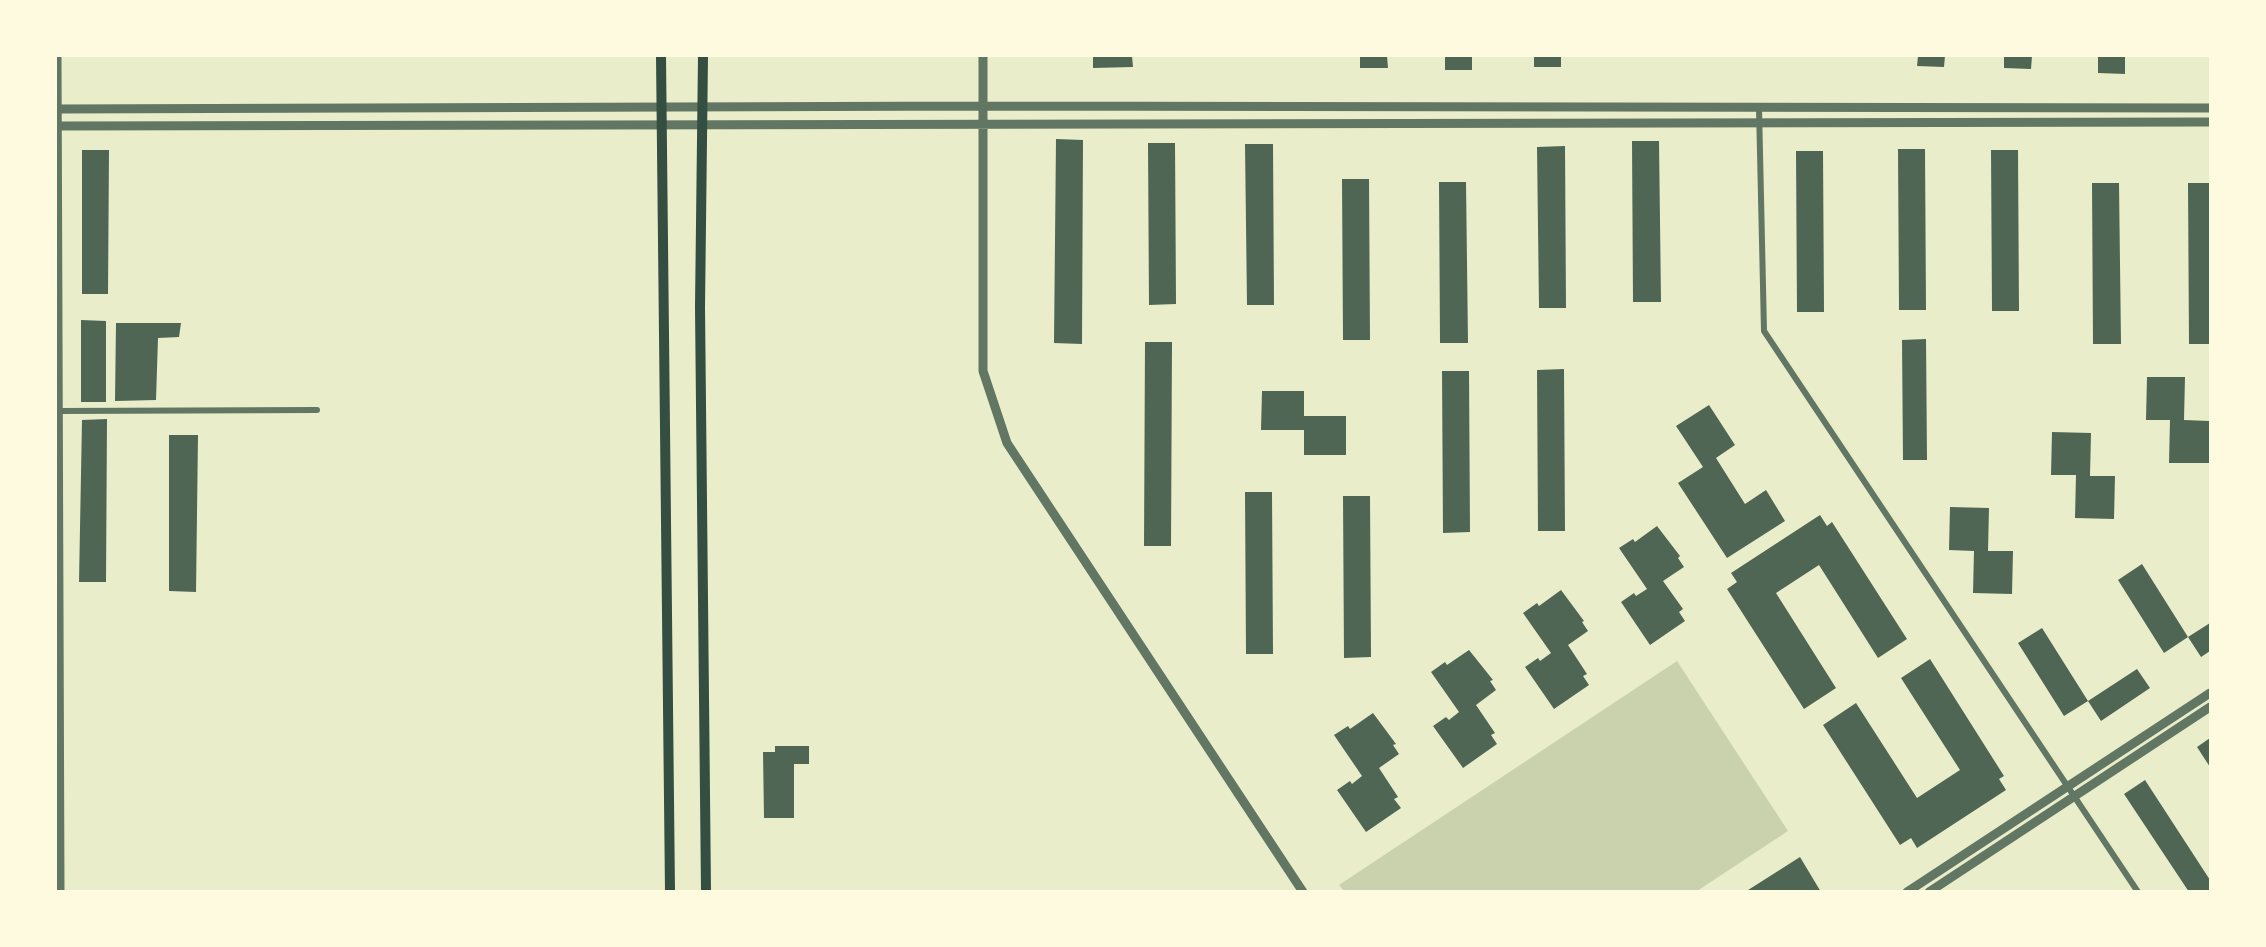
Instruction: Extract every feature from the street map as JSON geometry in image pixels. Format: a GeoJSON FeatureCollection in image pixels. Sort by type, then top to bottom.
{"type":"FeatureCollection","features":[{"type":"Feature","properties":{"kind":"main road"},"geometry":{"type":"LineString","coordinates":[[661,56],[670,891]]}},
{"type":"Feature","properties":{"kind":"main road"},"geometry":{"type":"LineString","coordinates":[[703,56],[700,319],[706,891]]}},
{"type":"Feature","properties":{"kind":"street"},"geometry":{"type":"LineString","coordinates":[[57,56],[60,891]]}},
{"type":"Feature","properties":{"kind":"street"},"geometry":{"type":"LineString","coordinates":[[983,56],[982,371],[1007,442],[1303,891]]}},
{"type":"Feature","properties":{"kind":"street"},"geometry":{"type":"LineString","coordinates":[[57,109],[983,106],[2211,108]]}},
{"type":"Feature","properties":{"kind":"street"},"geometry":{"type":"LineString","coordinates":[[1759,108],[1764,331],[2138,891]]}},
{"type":"Feature","properties":{"kind":"street"},"geometry":{"type":"LineString","coordinates":[[57,126],[2211,122]]}},
{"type":"Feature","properties":{"kind":"street"},"geometry":{"type":"LineString","coordinates":[[58,411],[318,410]]}},
{"type":"Feature","properties":{"kind":"street"},"geometry":{"type":"LineString","coordinates":[[1907,891],[2211,693]]}},
{"type":"Feature","properties":{"kind":"street"},"geometry":{"type":"LineString","coordinates":[[1929,891],[2211,707]]}},
{"type":"Feature","properties":{"kind":"green space"},"geometry":{"type":"Polygon","coordinates":[[[1677,661],[1788,831],[1697,891],[1344,891],[1339,885],[1677,661]]]}},
{"type":"Feature","properties":{"kind":"building"},"geometry":{"type":"Polygon","coordinates":[[[1093,56],[1132,56],[1133,67],[1093,68],[1093,56]]]}},
{"type":"Feature","properties":{"kind":"building"},"geometry":{"type":"Polygon","coordinates":[[[1360,56],[1387,56],[1388,68],[1360,68],[1360,56]]]}},
{"type":"Feature","properties":{"kind":"building"},"geometry":{"type":"Polygon","coordinates":[[[1445,56],[1472,56],[1472,70],[1445,70],[1445,56]]]}},
{"type":"Feature","properties":{"kind":"building"},"geometry":{"type":"Polygon","coordinates":[[[1534,56],[1561,56],[1561,67],[1534,67],[1534,56]]]}},
{"type":"Feature","properties":{"kind":"building"},"geometry":{"type":"Polygon","coordinates":[[[1918,56],[1945,56],[1944,67],[1917,66],[1918,56]]]}},
{"type":"Feature","properties":{"kind":"building"},"geometry":{"type":"Polygon","coordinates":[[[2004,56],[2032,56],[2031,69],[2004,68],[2004,56]]]}},
{"type":"Feature","properties":{"kind":"building"},"geometry":{"type":"Polygon","coordinates":[[[2098,56],[2125,56],[2125,74],[2098,73],[2098,56]]]}},
{"type":"Feature","properties":{"kind":"building"},"geometry":{"type":"Polygon","coordinates":[[[1056,139],[1083,140],[1082,344],[1054,343],[1056,139]]]}},
{"type":"Feature","properties":{"kind":"building"},"geometry":{"type":"Polygon","coordinates":[[[1632,141],[1659,141],[1661,302],[1633,302],[1632,141]]]}},
{"type":"Feature","properties":{"kind":"building"},"geometry":{"type":"Polygon","coordinates":[[[1148,143],[1175,143],[1176,304],[1149,305],[1148,143]]]}},
{"type":"Feature","properties":{"kind":"building"},"geometry":{"type":"Polygon","coordinates":[[[1245,144],[1273,144],[1274,305],[1247,305],[1245,144]]]}},
{"type":"Feature","properties":{"kind":"building"},"geometry":{"type":"Polygon","coordinates":[[[1565,146],[1566,308],[1539,308],[1537,147],[1565,146]]]}},
{"type":"Feature","properties":{"kind":"building"},"geometry":{"type":"Polygon","coordinates":[[[1898,149],[1925,149],[1926,310],[1899,310],[1898,149]]]}},
{"type":"Feature","properties":{"kind":"building"},"geometry":{"type":"Polygon","coordinates":[[[82,150],[109,150],[108,294],[82,294],[82,150]]]}},
{"type":"Feature","properties":{"kind":"building"},"geometry":{"type":"Polygon","coordinates":[[[1991,150],[2018,150],[2019,311],[1992,311],[1991,150]]]}},
{"type":"Feature","properties":{"kind":"building"},"geometry":{"type":"Polygon","coordinates":[[[1796,151],[1823,151],[1824,312],[1797,312],[1796,151]]]}},
{"type":"Feature","properties":{"kind":"building"},"geometry":{"type":"Polygon","coordinates":[[[1342,179],[1369,179],[1370,340],[1343,340],[1342,179]]]}},
{"type":"Feature","properties":{"kind":"building"},"geometry":{"type":"Polygon","coordinates":[[[1439,182],[1466,182],[1468,343],[1440,343],[1439,182]]]}},
{"type":"Feature","properties":{"kind":"building"},"geometry":{"type":"Polygon","coordinates":[[[2092,183],[2119,183],[2121,344],[2093,344],[2092,183]]]}},
{"type":"Feature","properties":{"kind":"building"},"geometry":{"type":"Polygon","coordinates":[[[2188,183],[2210,183],[2210,344],[2189,344],[2188,183]]]}},
{"type":"Feature","properties":{"kind":"building"},"geometry":{"type":"Polygon","coordinates":[[[81,320],[106,321],[106,402],[81,402],[81,320]]]}},
{"type":"Feature","properties":{"kind":"building"},"geometry":{"type":"Polygon","coordinates":[[[116,323],[181,323],[179,337],[158,338],[156,400],[115,401],[116,323]]]}},
{"type":"Feature","properties":{"kind":"building"},"geometry":{"type":"Polygon","coordinates":[[[1926,339],[1927,460],[1903,460],[1902,340],[1926,339]]]}},
{"type":"Feature","properties":{"kind":"building"},"geometry":{"type":"Polygon","coordinates":[[[1145,342],[1172,342],[1171,546],[1144,546],[1145,342]]]}},
{"type":"Feature","properties":{"kind":"building"},"geometry":{"type":"Polygon","coordinates":[[[1564,369],[1565,531],[1538,531],[1537,370],[1564,369]]]}},
{"type":"Feature","properties":{"kind":"building"},"geometry":{"type":"Polygon","coordinates":[[[1442,371],[1469,371],[1470,532],[1443,533],[1442,371]]]}},
{"type":"Feature","properties":{"kind":"building"},"geometry":{"type":"Polygon","coordinates":[[[2147,377],[2185,377],[2184,420],[2209,421],[2209,463],[2169,463],[2170,420],[2146,420],[2147,377]]]}},
{"type":"Feature","properties":{"kind":"building"},"geometry":{"type":"Polygon","coordinates":[[[1262,391],[1304,391],[1304,416],[1346,416],[1346,455],[1304,455],[1304,430],[1261,430],[1262,391]]]}},
{"type":"Feature","properties":{"kind":"building"},"geometry":{"type":"Polygon","coordinates":[[[1709,405],[1735,445],[1716,458],[1745,504],[1766,490],[1785,521],[1727,558],[1678,483],[1703,467],[1676,426],[1709,405]]]}},
{"type":"Feature","properties":{"kind":"building"},"geometry":{"type":"Polygon","coordinates":[[[107,419],[106,582],[79,582],[82,420],[107,419]]]}},
{"type":"Feature","properties":{"kind":"building"},"geometry":{"type":"Polygon","coordinates":[[[2052,432],[2091,433],[2090,476],[2115,476],[2114,519],[2075,518],[2076,475],[2051,475],[2052,432]]]}},
{"type":"Feature","properties":{"kind":"building"},"geometry":{"type":"Polygon","coordinates":[[[169,435],[198,435],[196,592],[169,591],[169,435]]]}},
{"type":"Feature","properties":{"kind":"building"},"geometry":{"type":"Polygon","coordinates":[[[1245,492],[1272,492],[1273,654],[1246,654],[1245,492]]]}},
{"type":"Feature","properties":{"kind":"building"},"geometry":{"type":"Polygon","coordinates":[[[1343,496],[1370,496],[1371,657],[1344,658],[1343,496]]]}},
{"type":"Feature","properties":{"kind":"building"},"geometry":{"type":"Polygon","coordinates":[[[1950,507],[1989,508],[1988,551],[2013,551],[2012,594],[1973,593],[1974,551],[1949,550],[1950,507]]]}},
{"type":"Feature","properties":{"kind":"building"},"geometry":{"type":"Polygon","coordinates":[[[1820,515],[1827,526],[1832,522],[1907,639],[1878,658],[1819,565],[1776,593],[1836,688],[1804,709],[1727,589],[1737,582],[1731,573],[1820,515]]]}},
{"type":"Feature","properties":{"kind":"building"},"geometry":{"type":"Polygon","coordinates":[[[1657,526],[1680,556],[1678,558],[1684,567],[1663,581],[1683,609],[1679,612],[1685,621],[1650,645],[1621,602],[1634,593],[1636,596],[1647,589],[1619,548],[1633,539],[1635,542],[1657,526]]]}},
{"type":"Feature","properties":{"kind":"building"},"geometry":{"type":"Polygon","coordinates":[[[2142,564],[2188,637],[2164,653],[2118,580],[2142,564]]]}},
{"type":"Feature","properties":{"kind":"building"},"geometry":{"type":"Polygon","coordinates":[[[1561,590],[1584,621],[1582,622],[1588,631],[1568,645],[1587,674],[1583,676],[1589,685],[1554,709],[1525,667],[1538,658],[1540,661],[1551,653],[1523,613],[1537,603],[1539,606],[1561,590]]]}},
{"type":"Feature","properties":{"kind":"building"},"geometry":{"type":"Polygon","coordinates":[[[2210,623],[2210,651],[2201,657],[2188,637],[2210,623]]]}},
{"type":"Feature","properties":{"kind":"building"},"geometry":{"type":"Polygon","coordinates":[[[2042,628],[2088,701],[2064,716],[2018,643],[2042,628]]]}},
{"type":"Feature","properties":{"kind":"building"},"geometry":{"type":"Polygon","coordinates":[[[1469,650],[1493,680],[1490,681],[1496,690],[1476,705],[1495,733],[1491,735],[1497,744],[1463,768],[1433,726],[1446,717],[1449,720],[1459,712],[1431,672],[1445,662],[1447,665],[1469,650]]]}},
{"type":"Feature","properties":{"kind":"building"},"geometry":{"type":"Polygon","coordinates":[[[1930,659],[2004,776],[1999,779],[2006,790],[1917,848],[1911,838],[1900,845],[1823,725],[1856,703],[1917,798],[1960,770],[1901,678],[1930,659]]]}},
{"type":"Feature","properties":{"kind":"building"},"geometry":{"type":"Polygon","coordinates":[[[2137,669],[2150,688],[2101,721],[2088,701],[2137,669]]]}},
{"type":"Feature","properties":{"kind":"building"},"geometry":{"type":"Polygon","coordinates":[[[1373,713],[1396,744],[1393,745],[1399,754],[1379,768],[1398,797],[1394,799],[1401,808],[1366,832],[1337,790],[1350,781],[1352,784],[1362,776],[1334,735],[1348,726],[1350,729],[1373,713]]]}},
{"type":"Feature","properties":{"kind":"building"},"geometry":{"type":"Polygon","coordinates":[[[2210,738],[2210,767],[2197,747],[2210,738]]]}},
{"type":"Feature","properties":{"kind":"building"},"geometry":{"type":"Polygon","coordinates":[[[775,746],[809,746],[809,764],[794,764],[794,818],[764,818],[763,752],[775,752],[775,746]]]}},
{"type":"Feature","properties":{"kind":"building"},"geometry":{"type":"Polygon","coordinates":[[[2145,780],[2210,880],[2210,892],[2189,892],[2124,794],[2145,780]]]}},
{"type":"Feature","properties":{"kind":"building"},"geometry":{"type":"Polygon","coordinates":[[[1800,857],[1821,892],[1745,892],[1800,857]]]}}]}
